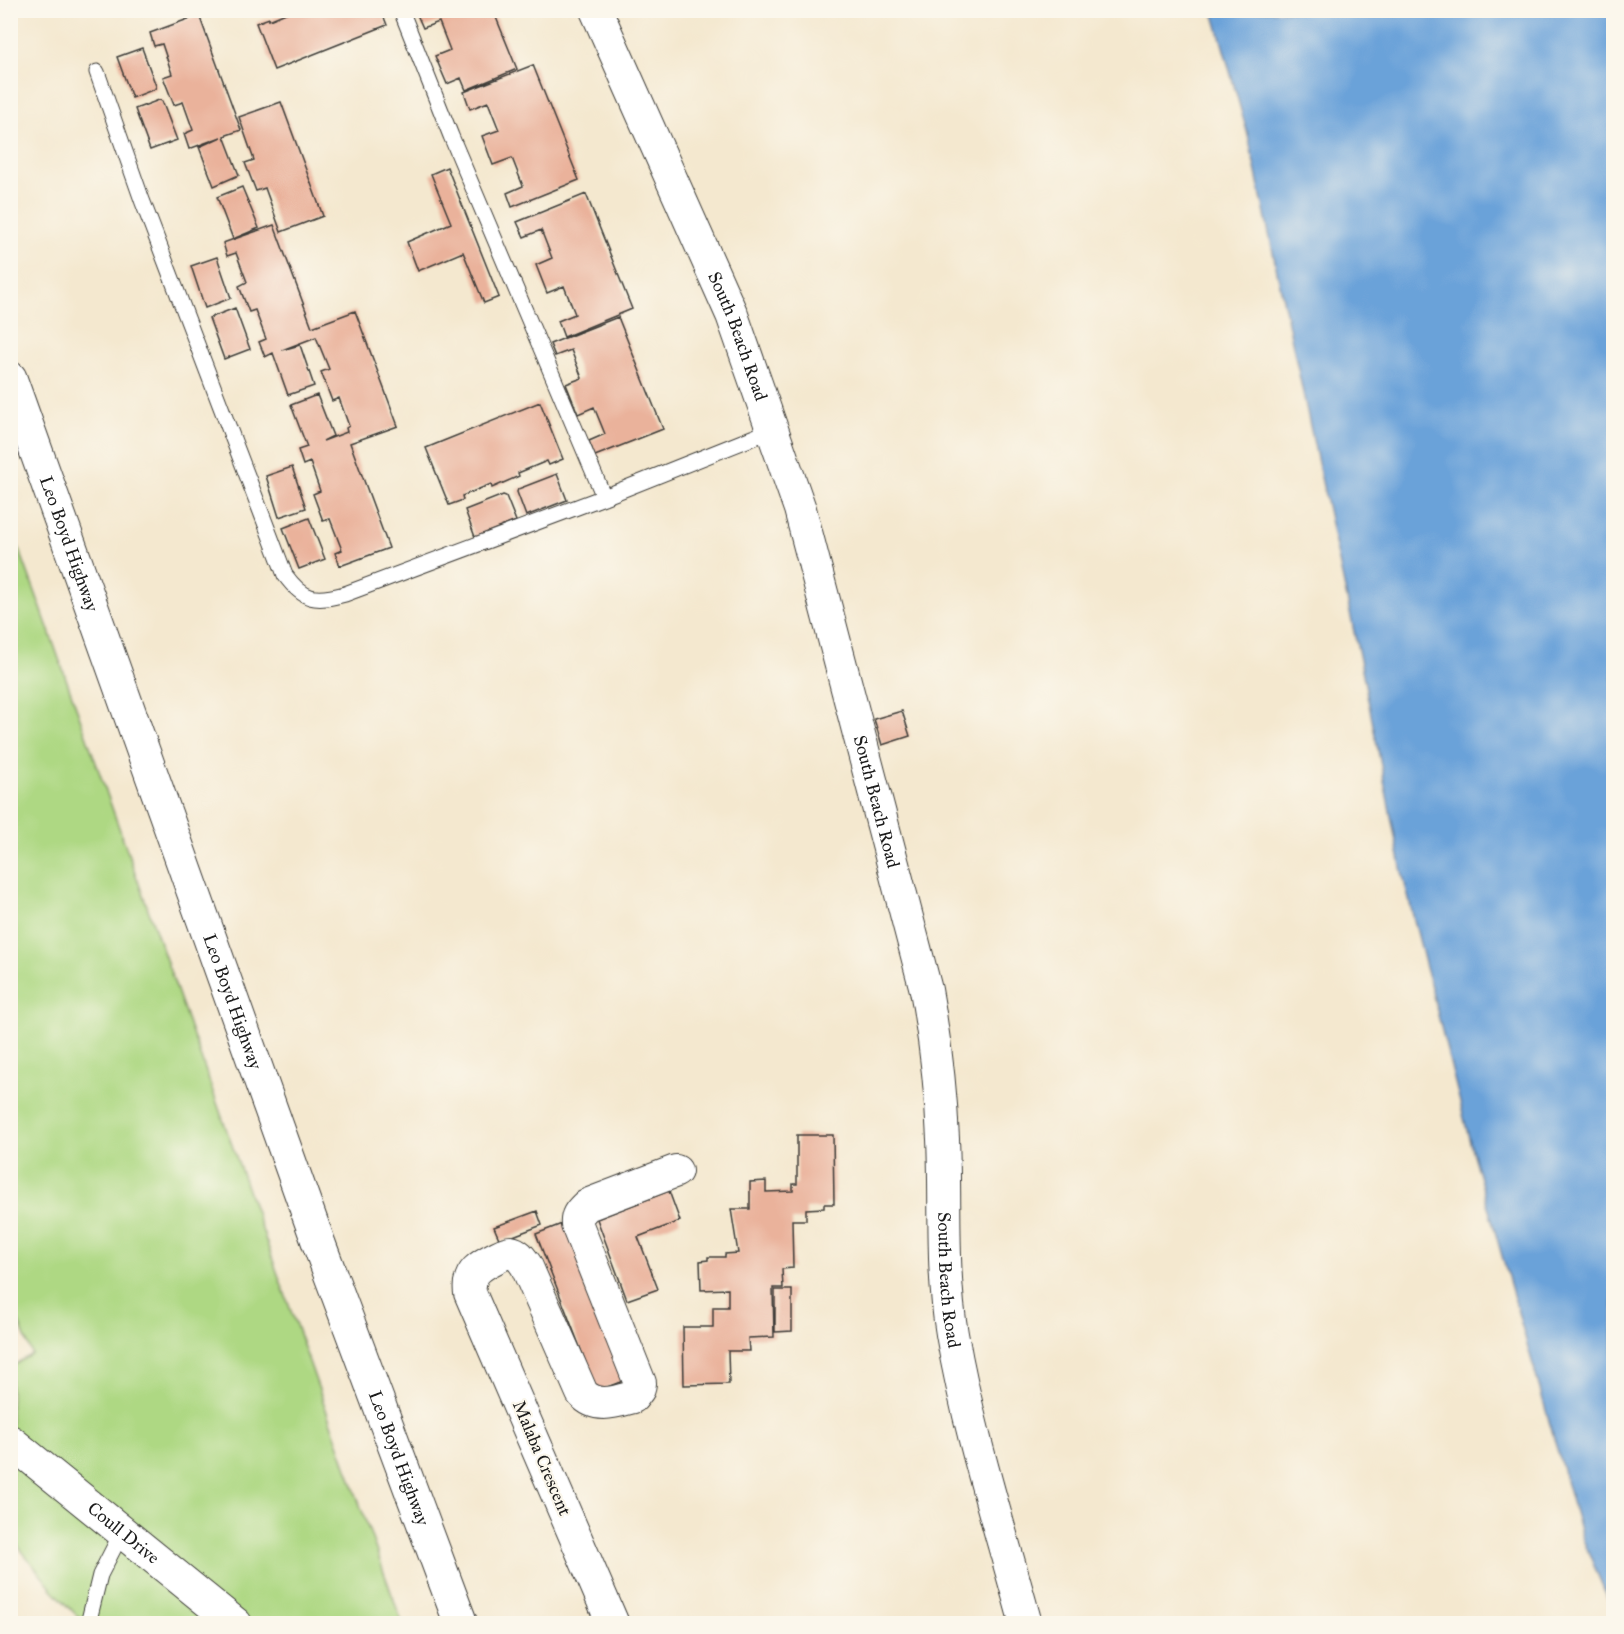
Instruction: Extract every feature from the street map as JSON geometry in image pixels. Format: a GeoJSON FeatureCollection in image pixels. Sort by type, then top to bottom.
{"type":"FeatureCollection","features":[{"type":"Feature","properties":{"kind":"main road","name":"Leo Boyd Highway"},"geometry":{"type":"LineString","coordinates":[[10,378],[319,1244],[461,1623]]}},
{"type":"Feature","properties":{"kind":"street","name":"South Beach Road"},"geometry":{"type":"LineString","coordinates":[[597,10],[732,315],[800,509],[926,990],[937,1051],[942,1117],[944,1244],[952,1332],[972,1426],[1026,1623]]}},
{"type":"Feature","properties":{"kind":"street","name":"Malaba Crescent"},"geometry":{"type":"LineString","coordinates":[[613,1623],[470,1293],[470,1280],[477,1269],[507,1253],[516,1254],[526,1265],[582,1393],[587,1399],[599,1403],[633,1397],[640,1383],[576,1219],[587,1205],[676,1171]]}},
{"type":"Feature","properties":{"kind":"street","name":"Coull Drive"},"geometry":{"type":"LineString","coordinates":[[10,1442],[236,1623]]}},
{"type":"Feature","properties":{"kind":"lane"},"geometry":{"type":"LineString","coordinates":[[401,10],[451,136],[604,497]]}},
{"type":"Feature","properties":{"kind":"lane"},"geometry":{"type":"LineString","coordinates":[[98,72],[151,222],[285,575],[301,594],[313,599],[325,599],[345,594],[604,497],[772,430]]}},
{"type":"Feature","properties":{"kind":"lane"},"geometry":{"type":"LineString","coordinates":[[88,1623],[100,1575],[122,1532]]}},
{"type":"Feature","properties":{"kind":"green space"},"geometry":{"type":"Polygon","coordinates":[[[10,524],[402,1623],[84,1623],[51,1588],[11,1537],[11,1367],[32,1354],[10,1301],[10,524]]]}},
{"type":"Feature","properties":{"kind":"water"},"geometry":{"type":"Polygon","coordinates":[[[1213,11],[1613,11],[1613,1611],[1582,1537],[1473,1154],[1402,872],[1362,669],[1248,135],[1213,11]]]}},
{"type":"Feature","properties":{"kind":"building"},"geometry":{"type":"Polygon","coordinates":[[[293,10],[381,10],[387,25],[274,70],[256,23],[293,10]]]}},
{"type":"Feature","properties":{"kind":"building"},"geometry":{"type":"Polygon","coordinates":[[[415,10],[493,10],[517,69],[466,90],[461,78],[447,84],[435,56],[450,50],[439,22],[423,28],[415,10]]]}},
{"type":"Feature","properties":{"kind":"building"},"geometry":{"type":"Polygon","coordinates":[[[199,15],[241,130],[224,136],[239,175],[214,186],[199,147],[221,137],[189,149],[184,134],[193,130],[183,102],[174,105],[163,77],[172,74],[162,44],[154,46],[150,33],[199,15]]]}},
{"type":"Feature","properties":{"kind":"building"},"geometry":{"type":"Polygon","coordinates":[[[142,48],[156,86],[155,89],[132,98],[117,57],[142,48]]]}},
{"type":"Feature","properties":{"kind":"building"},"geometry":{"type":"Polygon","coordinates":[[[533,65],[579,180],[512,207],[507,193],[523,186],[512,158],[493,165],[482,136],[499,130],[488,102],[470,109],[464,92],[533,65]]]}},
{"type":"Feature","properties":{"kind":"building"},"geometry":{"type":"Polygon","coordinates":[[[159,100],[162,101],[177,140],[150,150],[135,109],[159,100]]]}},
{"type":"Feature","properties":{"kind":"building"},"geometry":{"type":"Polygon","coordinates":[[[281,102],[323,216],[281,232],[265,188],[256,191],[245,163],[254,160],[239,117],[281,102]]]}},
{"type":"Feature","properties":{"kind":"building"},"geometry":{"type":"Polygon","coordinates":[[[447,167],[499,297],[484,303],[463,252],[418,271],[407,242],[451,223],[431,174],[447,167]]]}},
{"type":"Feature","properties":{"kind":"building"},"geometry":{"type":"Polygon","coordinates":[[[242,187],[259,228],[233,239],[217,197],[242,187]]]}},
{"type":"Feature","properties":{"kind":"building"},"geometry":{"type":"Polygon","coordinates":[[[586,194],[632,309],[564,337],[558,321],[575,314],[564,286],[547,293],[536,265],[552,258],[541,230],[524,237],[517,222],[586,194]]]}},
{"type":"Feature","properties":{"kind":"building"},"geometry":{"type":"Polygon","coordinates":[[[274,225],[312,327],[355,311],[398,426],[350,443],[389,548],[340,566],[335,553],[342,550],[330,519],[323,521],[313,494],[320,491],[310,462],[303,465],[298,450],[307,447],[291,405],[317,395],[333,436],[323,441],[347,432],[346,428],[349,426],[339,398],[332,401],[321,372],[329,369],[316,337],[282,350],[300,345],[314,386],[288,395],[273,353],[265,357],[259,342],[266,339],[255,310],[249,312],[239,286],[247,282],[236,253],[227,256],[223,243],[274,225]]]}},
{"type":"Feature","properties":{"kind":"building"},"geometry":{"type":"Polygon","coordinates":[[[217,257],[231,298],[205,308],[191,266],[217,257]]]}},
{"type":"Feature","properties":{"kind":"building"},"geometry":{"type":"Polygon","coordinates":[[[235,308],[250,349],[224,359],[209,318],[235,308]]]}},
{"type":"Feature","properties":{"kind":"building"},"geometry":{"type":"Polygon","coordinates":[[[618,317],[663,429],[595,456],[589,441],[605,434],[594,407],[578,414],[566,384],[582,378],[571,350],[555,356],[550,344],[618,317]]]}},
{"type":"Feature","properties":{"kind":"building"},"geometry":{"type":"Polygon","coordinates":[[[540,402],[563,459],[549,465],[547,461],[518,473],[519,476],[492,488],[491,484],[462,496],[463,500],[449,505],[426,448],[540,402]]]}},
{"type":"Feature","properties":{"kind":"building"},"geometry":{"type":"Polygon","coordinates":[[[292,467],[306,508],[279,517],[266,476],[292,467]]]}},
{"type":"Feature","properties":{"kind":"building"},"geometry":{"type":"Polygon","coordinates":[[[557,474],[567,500],[526,516],[517,492],[518,489],[557,474]]]}},
{"type":"Feature","properties":{"kind":"building"},"geometry":{"type":"Polygon","coordinates":[[[503,495],[506,496],[516,521],[475,537],[465,510],[503,495]]]}},
{"type":"Feature","properties":{"kind":"building"},"geometry":{"type":"Polygon","coordinates":[[[309,518],[325,559],[299,569],[283,528],[309,518]]]}},
{"type":"Feature","properties":{"kind":"building"},"geometry":{"type":"Polygon","coordinates":[[[902,711],[910,736],[882,745],[874,719],[902,711]]]}},
{"type":"Feature","properties":{"kind":"building"},"geometry":{"type":"Polygon","coordinates":[[[797,1135],[833,1135],[834,1204],[824,1204],[824,1208],[806,1209],[806,1220],[792,1220],[793,1268],[782,1269],[783,1288],[773,1288],[774,1337],[748,1338],[749,1351],[728,1351],[729,1384],[684,1385],[683,1327],[713,1327],[713,1307],[728,1307],[728,1289],[701,1290],[700,1261],[708,1260],[708,1257],[725,1257],[725,1254],[738,1253],[731,1209],[750,1209],[750,1182],[766,1181],[766,1192],[793,1191],[793,1184],[797,1184],[797,1135]]]}},
{"type":"Feature","properties":{"kind":"building"},"geometry":{"type":"Polygon","coordinates":[[[669,1191],[680,1221],[638,1237],[658,1289],[627,1300],[597,1219],[669,1191]]]}},
{"type":"Feature","properties":{"kind":"building"},"geometry":{"type":"Polygon","coordinates":[[[537,1211],[542,1225],[500,1241],[494,1227],[537,1211]]]}},
{"type":"Feature","properties":{"kind":"building"},"geometry":{"type":"Polygon","coordinates":[[[567,1222],[628,1379],[597,1391],[536,1234],[567,1222]]]}},
{"type":"Feature","properties":{"kind":"building"},"geometry":{"type":"Polygon","coordinates":[[[775,1290],[792,1290],[792,1331],[775,1332],[775,1290]]]}}]}
